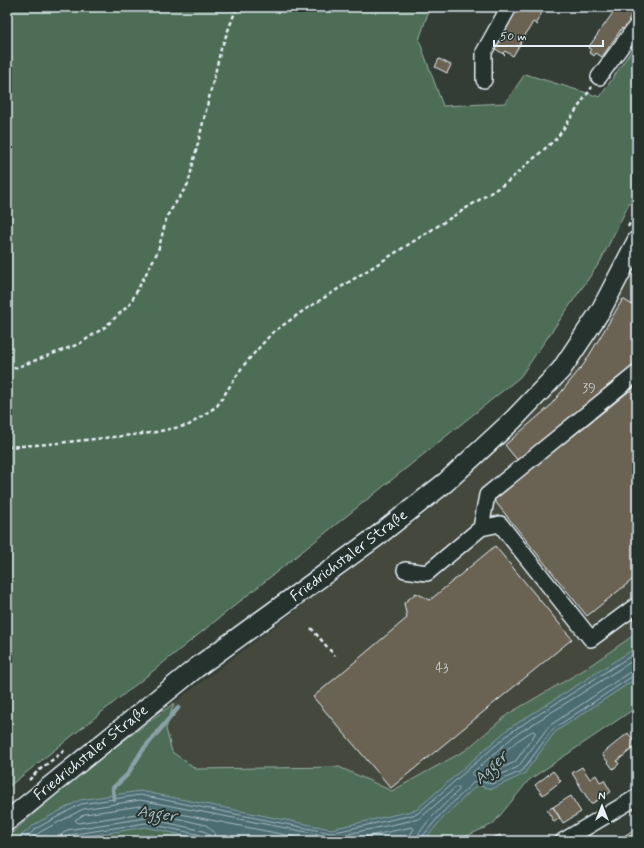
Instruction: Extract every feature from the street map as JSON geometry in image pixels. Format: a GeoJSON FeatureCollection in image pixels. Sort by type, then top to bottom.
{"type":"FeatureCollection","features":[{"type":"Feature","properties":{"kind":"main road","name":"Friedrichstaler Straße"},"geometry":{"type":"LineString","coordinates":[[7,821],[196,668],[376,537],[446,482],[513,420],[561,370],[601,310],[632,236]]}},
{"type":"Feature","properties":{"kind":"street"},"geometry":{"type":"LineString","coordinates":[[484,80],[484,52],[510,7]]}},
{"type":"Feature","properties":{"kind":"street"},"geometry":{"type":"LineString","coordinates":[[599,77],[637,25]]}},
{"type":"Feature","properties":{"kind":"street"},"geometry":{"type":"LineString","coordinates":[[481,528],[487,495],[637,373]]}},
{"type":"Feature","properties":{"kind":"street"},"geometry":{"type":"LineString","coordinates":[[405,570],[427,573],[481,528],[500,524],[591,639],[637,605]]}},
{"type":"Feature","properties":{"kind":"street"},"geometry":{"type":"LineString","coordinates":[[563,841],[637,797]]}},
{"type":"Feature","properties":{"kind":"path"},"geometry":{"type":"LineString","coordinates":[[7,371],[79,344],[105,327],[130,304],[158,251],[167,216],[188,184],[221,49],[237,7]]}},
{"type":"Feature","properties":{"kind":"path"},"geometry":{"type":"LineString","coordinates":[[7,447],[151,433],[189,425],[217,406],[243,366],[272,333],[303,311],[506,183],[557,138],[599,77]]}},
{"type":"Feature","properties":{"kind":"path"},"geometry":{"type":"LineString","coordinates":[[632,236],[637,209]]}},
{"type":"Feature","properties":{"kind":"path"},"geometry":{"type":"LineString","coordinates":[[312,628],[334,656]]}},
{"type":"Feature","properties":{"kind":"shaded area"},"geometry":{"type":"Polygon","coordinates":[[[637,265],[637,633],[582,671],[508,714],[466,750],[392,791],[339,767],[196,769],[172,752],[166,729],[174,703],[429,511],[519,426],[580,360],[637,265]]]}},
{"type":"Feature","properties":{"kind":"green space"},"geometry":{"type":"Polygon","coordinates":[[[7,7],[430,7],[419,40],[443,106],[505,103],[525,74],[600,97],[637,42],[637,188],[600,262],[520,377],[7,788],[7,7]]]}},
{"type":"Feature","properties":{"kind":"green space"},"geometry":{"type":"Polygon","coordinates":[[[637,633],[637,707],[529,780],[493,824],[456,841],[7,841],[7,837],[82,772],[174,703],[166,729],[172,752],[196,769],[339,767],[392,791],[466,750],[508,714],[582,671],[637,633]]]}},
{"type":"Feature","properties":{"kind":"water","name":"Agger"},"geometry":{"type":"Polygon","coordinates":[[[637,647],[637,678],[555,732],[524,774],[492,789],[477,785],[444,817],[425,839],[415,841],[209,841],[146,827],[57,841],[15,841],[35,824],[80,800],[140,791],[331,829],[416,810],[508,729],[637,647]]]}},
{"type":"Feature","properties":{"kind":"building"},"geometry":{"type":"Polygon","coordinates":[[[522,7],[545,7],[536,23],[538,25],[533,22],[513,56],[505,51],[503,53],[505,55],[494,48],[515,12],[518,13],[522,7]]]}},
{"type":"Feature","properties":{"kind":"building"},"geometry":{"type":"Polygon","coordinates":[[[617,7],[637,7],[628,20],[631,21],[625,30],[622,28],[602,57],[596,53],[594,56],[589,52],[591,49],[588,48],[617,7]]]}},
{"type":"Feature","properties":{"kind":"building"},"geometry":{"type":"Polygon","coordinates":[[[439,59],[451,65],[447,73],[435,67],[439,59]]]}},
{"type":"Feature","properties":{"kind":"building"},"geometry":{"type":"Polygon","coordinates":[[[623,299],[637,308],[637,369],[518,461],[505,445],[549,407],[584,364],[623,299]]]}},
{"type":"Feature","properties":{"kind":"building"},"geometry":{"type":"Polygon","coordinates":[[[637,385],[637,576],[587,616],[494,500],[637,385]]]}},
{"type":"Feature","properties":{"kind":"building"},"geometry":{"type":"Polygon","coordinates":[[[495,546],[572,639],[391,788],[313,697],[407,618],[404,603],[416,593],[430,600],[495,546]]]}},
{"type":"Feature","properties":{"kind":"building"},"geometry":{"type":"Polygon","coordinates":[[[628,733],[637,745],[617,761],[619,764],[613,769],[602,754],[628,733]]]}},
{"type":"Feature","properties":{"kind":"building"},"geometry":{"type":"Polygon","coordinates":[[[582,767],[590,779],[596,775],[600,782],[604,780],[611,792],[591,804],[572,773],[582,767]]]}},
{"type":"Feature","properties":{"kind":"building"},"geometry":{"type":"Polygon","coordinates":[[[553,771],[561,781],[543,795],[535,785],[553,771]]]}},
{"type":"Feature","properties":{"kind":"building"},"geometry":{"type":"Polygon","coordinates":[[[571,796],[581,812],[563,823],[553,807],[571,796]]]}},
{"type":"Feature","properties":{"kind":"building"},"geometry":{"type":"Polygon","coordinates":[[[553,807],[560,818],[554,822],[547,810],[553,807]]]}},
{"type":"Feature","properties":{"kind":"building"},"geometry":{"type":"Polygon","coordinates":[[[633,830],[637,836],[637,841],[617,841],[633,830]]]}},
{"type":"Feature","properties":{"kind":"building"},"geometry":{"type":"Polygon","coordinates":[[[500,835],[503,841],[485,841],[500,835]]]}},
{"type":"Feature","properties":{"kind":"waterway"},"geometry":{"type":"LineString","coordinates":[[114,799],[113,788],[127,775],[142,751],[178,708]]}}]}
